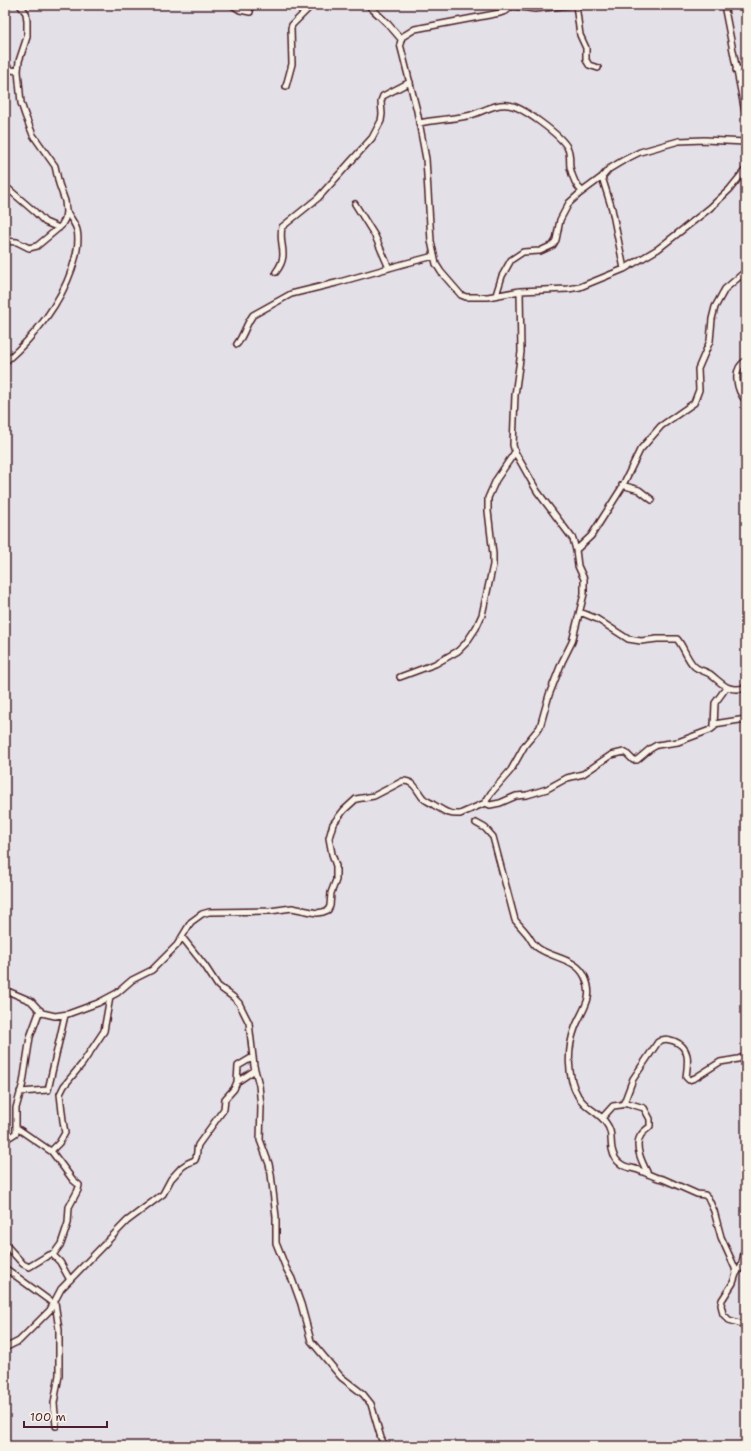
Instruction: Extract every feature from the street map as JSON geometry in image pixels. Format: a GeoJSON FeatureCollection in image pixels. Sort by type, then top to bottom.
{"type":"FeatureCollection","features":[{"type":"Feature","properties":{"kind":"street"},"geometry":{"type":"LineString","coordinates":[[5,241],[17,242],[29,248],[33,248],[42,243],[58,228],[65,219],[66,211],[56,166],[33,134],[24,112],[19,89],[18,72],[19,61],[26,42],[27,16],[20,5]]}},
{"type":"Feature","properties":{"kind":"street"},"geometry":{"type":"LineString","coordinates":[[232,5],[240,10],[250,12]]}},
{"type":"Feature","properties":{"kind":"street"},"geometry":{"type":"LineString","coordinates":[[286,86],[292,64],[291,28],[292,25],[312,5]]}},
{"type":"Feature","properties":{"kind":"street"},"geometry":{"type":"LineString","coordinates":[[368,5],[401,39]]}},
{"type":"Feature","properties":{"kind":"street"},"geometry":{"type":"LineString","coordinates":[[571,5],[535,9],[513,6],[500,13],[415,29],[407,33],[401,39],[401,51],[410,82],[427,164],[431,241],[434,256],[441,272],[461,295],[471,298],[488,297],[520,291],[554,291],[580,287],[624,269],[658,249],[710,208],[746,169]]}},
{"type":"Feature","properties":{"kind":"street"},"geometry":{"type":"LineString","coordinates":[[576,5],[580,35],[586,48],[586,60],[589,65],[598,68]]}},
{"type":"Feature","properties":{"kind":"street"},"geometry":{"type":"LineString","coordinates":[[724,5],[746,117]]}},
{"type":"Feature","properties":{"kind":"street"},"geometry":{"type":"LineString","coordinates":[[5,64],[11,70],[18,72]]}},
{"type":"Feature","properties":{"kind":"street"},"geometry":{"type":"LineString","coordinates":[[736,70],[746,68]]}},
{"type":"Feature","properties":{"kind":"street"},"geometry":{"type":"LineString","coordinates":[[276,272],[282,263],[282,227],[318,198],[372,138],[381,121],[381,101],[383,96],[410,82]]}},
{"type":"Feature","properties":{"kind":"street"},"geometry":{"type":"LineString","coordinates":[[419,123],[467,116],[499,105],[513,105],[548,128],[563,141],[570,154],[570,168],[574,180],[582,192]]}},
{"type":"Feature","properties":{"kind":"street"},"geometry":{"type":"LineString","coordinates":[[496,295],[507,266],[515,257],[523,252],[543,250],[553,245],[556,240],[560,220],[566,207],[574,198],[602,177],[609,169],[634,155],[679,141],[704,140],[746,142]]}},
{"type":"Feature","properties":{"kind":"street"},"geometry":{"type":"LineString","coordinates":[[602,177],[612,209],[624,269]]}},
{"type":"Feature","properties":{"kind":"street"},"geometry":{"type":"LineString","coordinates":[[5,186],[46,223],[58,228]]}},
{"type":"Feature","properties":{"kind":"street"},"geometry":{"type":"LineString","coordinates":[[355,204],[375,236],[389,268]]}},
{"type":"Feature","properties":{"kind":"street"},"geometry":{"type":"LineString","coordinates":[[5,362],[43,324],[57,302],[67,282],[77,253],[78,238],[76,226],[66,211]]}},
{"type":"Feature","properties":{"kind":"street"},"geometry":{"type":"LineString","coordinates":[[237,344],[245,332],[253,315],[270,307],[286,296],[434,256]]}},
{"type":"Feature","properties":{"kind":"street"},"geometry":{"type":"LineString","coordinates":[[576,550],[591,536],[622,486],[636,456],[651,436],[661,426],[694,403],[699,390],[698,369],[702,356],[710,341],[712,319],[715,307],[725,289],[746,271]]}},
{"type":"Feature","properties":{"kind":"street"},"geometry":{"type":"LineString","coordinates":[[5,990],[32,1001],[47,1015],[65,1015],[98,1004],[110,997],[132,980],[152,970],[173,950],[191,922],[197,916],[207,913],[270,911],[292,908],[317,913],[328,910],[330,906],[331,893],[336,880],[336,866],[329,838],[330,831],[338,817],[356,799],[374,796],[403,781],[408,781],[413,783],[424,798],[443,812],[449,814],[460,814],[485,803],[491,793],[513,767],[525,745],[540,727],[546,704],[562,662],[572,642],[585,586],[584,579],[578,566],[573,539],[542,500],[515,452],[513,445],[515,395],[522,342],[520,291]]}},
{"type":"Feature","properties":{"kind":"street"},"geometry":{"type":"LineString","coordinates":[[746,361],[741,365],[737,374],[737,382],[741,396],[746,401]]}},
{"type":"Feature","properties":{"kind":"street"},"geometry":{"type":"LineString","coordinates":[[400,677],[435,664],[458,651],[466,643],[476,628],[482,615],[493,565],[488,498],[496,480],[515,452]]}},
{"type":"Feature","properties":{"kind":"street"},"geometry":{"type":"LineString","coordinates":[[622,486],[639,490],[652,500]]}},
{"type":"Feature","properties":{"kind":"street"},"geometry":{"type":"LineString","coordinates":[[580,612],[597,619],[628,639],[641,641],[677,639],[694,665],[710,675],[726,688],[746,688]]}},
{"type":"Feature","properties":{"kind":"street"},"geometry":{"type":"LineString","coordinates":[[485,803],[490,805],[500,803],[516,796],[527,796],[547,789],[567,778],[583,774],[612,755],[624,752],[633,760],[637,760],[657,745],[678,742],[705,732],[714,727],[715,704],[726,688]]}},
{"type":"Feature","properties":{"kind":"street"},"geometry":{"type":"LineString","coordinates":[[714,724],[746,719]]}},
{"type":"Feature","properties":{"kind":"street"},"geometry":{"type":"LineString","coordinates":[[476,823],[490,832],[493,837],[515,920],[518,925],[527,933],[533,944],[551,954],[571,962],[585,977],[589,989],[588,1002],[575,1027],[570,1045],[570,1069],[578,1096],[586,1106],[603,1117],[609,1127],[615,1157],[620,1164],[663,1179],[697,1194],[705,1195],[708,1198],[736,1274]]}},
{"type":"Feature","properties":{"kind":"street"},"geometry":{"type":"LineString","coordinates":[[182,937],[205,966],[218,986],[233,997],[242,1009],[249,1023],[255,1070],[259,1085],[261,1107],[260,1140],[271,1174],[276,1217],[276,1243],[301,1304],[311,1341],[341,1377],[362,1394],[371,1404],[381,1438],[385,1446]]}},
{"type":"Feature","properties":{"kind":"street"},"geometry":{"type":"LineString","coordinates":[[51,1151],[59,1143],[65,1133],[60,1094],[64,1086],[82,1064],[104,1031],[110,997]]}},
{"type":"Feature","properties":{"kind":"street"},"geometry":{"type":"LineString","coordinates":[[5,1140],[16,1132],[16,1108],[30,1037],[40,1010]]}},
{"type":"Feature","properties":{"kind":"street"},"geometry":{"type":"LineString","coordinates":[[20,1092],[48,1090],[65,1015]]}},
{"type":"Feature","properties":{"kind":"street"},"geometry":{"type":"LineString","coordinates":[[603,1117],[614,1106],[621,1105],[624,1102],[633,1079],[658,1042],[662,1039],[666,1038],[685,1048],[688,1058],[686,1077],[689,1080],[720,1062],[746,1056]]}},
{"type":"Feature","properties":{"kind":"street"},"geometry":{"type":"LineString","coordinates":[[5,1348],[19,1341],[50,1310],[61,1289],[127,1221],[163,1194],[171,1179],[182,1167],[195,1160],[198,1145],[223,1112],[225,1099],[234,1089],[237,1082],[238,1066],[253,1057]]}},
{"type":"Feature","properties":{"kind":"street"},"geometry":{"type":"LineString","coordinates":[[237,1082],[255,1070]]}},
{"type":"Feature","properties":{"kind":"street"},"geometry":{"type":"LineString","coordinates":[[624,1102],[644,1108],[650,1119],[650,1126],[640,1136],[638,1144],[642,1161],[649,1174]]}},
{"type":"Feature","properties":{"kind":"street"},"geometry":{"type":"LineString","coordinates":[[5,1244],[23,1264],[29,1267],[47,1256],[52,1255],[61,1244],[68,1223],[69,1207],[79,1187],[51,1151],[17,1128]]}},
{"type":"Feature","properties":{"kind":"street"},"geometry":{"type":"LineString","coordinates":[[746,1245],[741,1267],[722,1300],[723,1314],[729,1320],[746,1325]]}},
{"type":"Feature","properties":{"kind":"street"},"geometry":{"type":"LineString","coordinates":[[52,1255],[60,1262],[70,1280]]}},
{"type":"Feature","properties":{"kind":"street"},"geometry":{"type":"LineString","coordinates":[[5,1268],[54,1303],[60,1330],[59,1375],[54,1403],[56,1426]]}}]}
